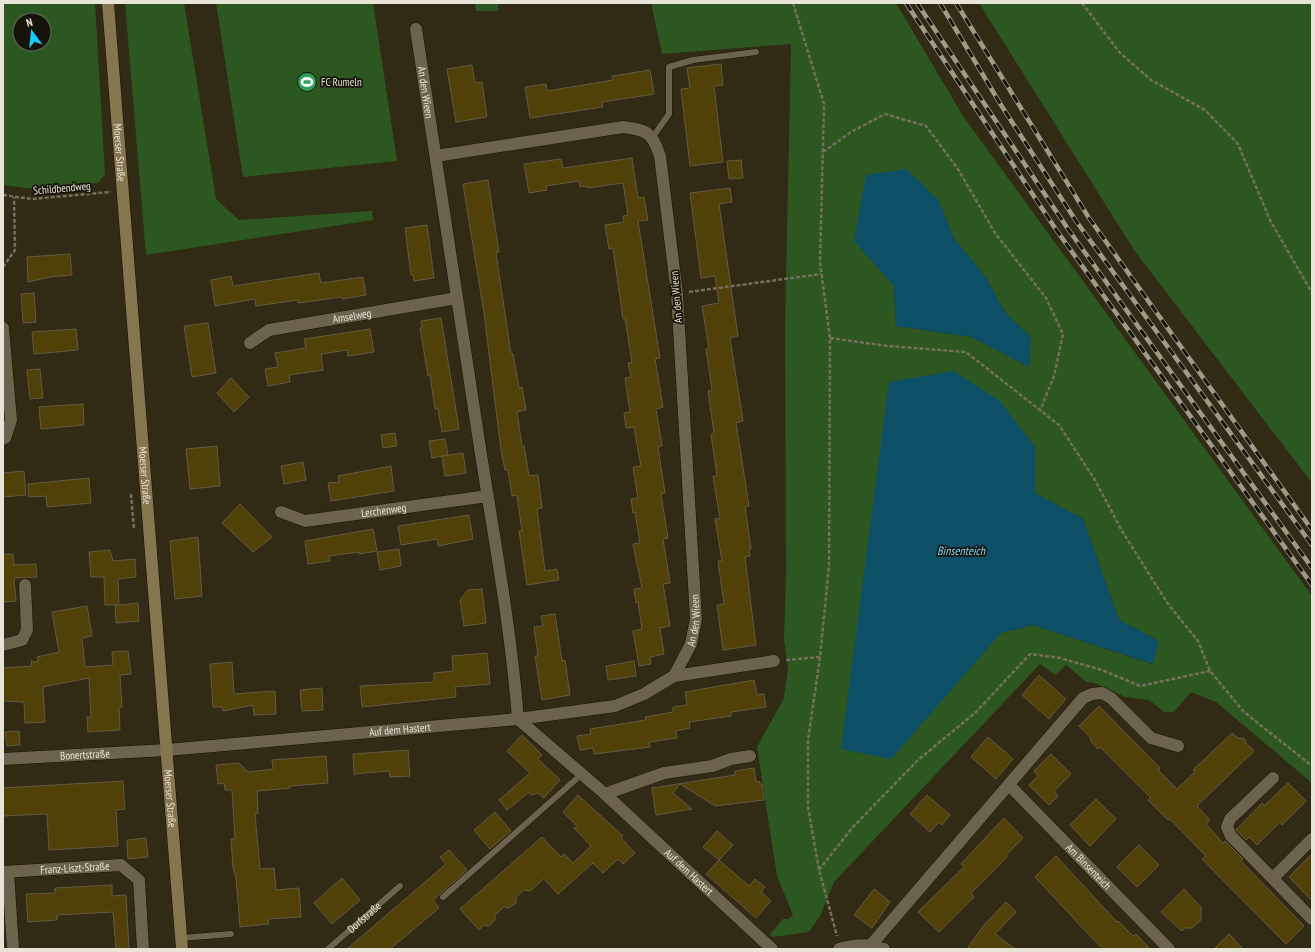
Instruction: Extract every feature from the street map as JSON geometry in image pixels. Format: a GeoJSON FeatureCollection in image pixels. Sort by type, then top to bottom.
{"type":"FeatureCollection","features":[{"type":"Feature","properties":{"kind":"main road","name":"Moerser Straße"},"geometry":{"type":"LineString","coordinates":[[108,3],[182,944]]}},
{"type":"Feature","properties":{"kind":"street","name":"An den Wieen"},"geometry":{"type":"LineString","coordinates":[[416,29],[488,496],[515,684],[518,719]]}},
{"type":"Feature","properties":{"kind":"street"},"geometry":{"type":"LineString","coordinates":[[436,156],[623,127],[643,130],[652,138]]}},
{"type":"Feature","properties":{"kind":"street","name":"An den Wieen"},"geometry":{"type":"LineString","coordinates":[[652,138],[655,140],[660,156],[677,294],[696,619],[691,644],[674,676]]}},
{"type":"Feature","properties":{"kind":"street","name":"Amselweg"},"geometry":{"type":"LineString","coordinates":[[250,343],[269,330],[457,298]]}},
{"type":"Feature","properties":{"kind":"street"},"geometry":{"type":"LineString","coordinates":[[3,328],[11,420],[5,438],[3,439]]}},
{"type":"Feature","properties":{"kind":"street","name":"Lerchenweg"},"geometry":{"type":"LineString","coordinates":[[281,512],[305,521],[488,496]]}},
{"type":"Feature","properties":{"kind":"street"},"geometry":{"type":"LineString","coordinates":[[3,645],[22,640],[27,630],[25,585]]}},
{"type":"Feature","properties":{"kind":"street"},"geometry":{"type":"LineString","coordinates":[[518,719],[616,706],[644,694],[674,676],[774,661]]}},
{"type":"Feature","properties":{"kind":"street"},"geometry":{"type":"LineString","coordinates":[[871,945],[1083,698],[1092,694],[1102,693],[1111,698],[1151,738],[1178,746]]}},
{"type":"Feature","properties":{"kind":"street","name":"Auf dem Hastert"},"geometry":{"type":"LineString","coordinates":[[167,750],[518,719],[605,794],[772,949]]}},
{"type":"Feature","properties":{"kind":"street","name":"Bonertstraße"},"geometry":{"type":"LineString","coordinates":[[3,759],[167,750]]}},
{"type":"Feature","properties":{"kind":"street"},"geometry":{"type":"LineString","coordinates":[[605,794],[664,773],[712,766],[731,759],[750,756]]}},
{"type":"Feature","properties":{"kind":"street"},"geometry":{"type":"LineString","coordinates":[[1273,778],[1230,819],[1227,827],[1232,836],[1312,919]]}},
{"type":"Feature","properties":{"kind":"street","name":"Am Binsenteich"},"geometry":{"type":"LineString","coordinates":[[1008,785],[1169,949]]}},
{"type":"Feature","properties":{"kind":"street"},"geometry":{"type":"LineString","coordinates":[[1273,878],[1312,839]]}},
{"type":"Feature","properties":{"kind":"street","name":"Franz-Liszt-Straße"},"geometry":{"type":"LineString","coordinates":[[13,949],[6,872],[121,865],[139,880],[143,949]]}},
{"type":"Feature","properties":{"kind":"street"},"geometry":{"type":"LineString","coordinates":[[840,949],[855,944],[871,945],[884,949]]}},
{"type":"Feature","properties":{"kind":"lane"},"geometry":{"type":"LineString","coordinates":[[652,138],[669,114],[669,67],[693,60],[756,52]]}},
{"type":"Feature","properties":{"kind":"lane"},"geometry":{"type":"LineString","coordinates":[[442,898],[582,774]]}},
{"type":"Feature","properties":{"kind":"lane","name":"Dorfstraße"},"geometry":{"type":"LineString","coordinates":[[328,949],[400,886]]}},
{"type":"Feature","properties":{"kind":"lane"},"geometry":{"type":"LineString","coordinates":[[182,944],[231,934]]}},
{"type":"Feature","properties":{"kind":"path"},"geometry":{"type":"LineString","coordinates":[[793,3],[824,104],[820,262],[830,338],[829,565],[820,656],[808,740],[808,807],[819,870],[840,949]]}},
{"type":"Feature","properties":{"kind":"path"},"geometry":{"type":"LineString","coordinates":[[1082,3],[1120,53],[1151,80],[1205,110],[1238,144],[1270,220],[1312,293]]}},
{"type":"Feature","properties":{"kind":"path"},"geometry":{"type":"LineString","coordinates":[[823,152],[852,132],[885,114],[926,126],[958,169],[995,233],[1046,298],[1063,334],[1054,376],[1040,411]]}},
{"type":"Feature","properties":{"kind":"path","name":"Schildbendweg"},"geometry":{"type":"LineString","coordinates":[[3,195],[32,199],[123,191]]}},
{"type":"Feature","properties":{"kind":"path"},"geometry":{"type":"LineString","coordinates":[[3,267],[15,250],[14,197]]}},
{"type":"Feature","properties":{"kind":"path"},"geometry":{"type":"LineString","coordinates":[[677,294],[821,274]]}},
{"type":"Feature","properties":{"kind":"path"},"geometry":{"type":"LineString","coordinates":[[830,338],[888,346],[966,352],[1059,425],[1095,480],[1122,530],[1168,604],[1198,641],[1210,671],[1244,712],[1312,766]]}},
{"type":"Feature","properties":{"kind":"path"},"geometry":{"type":"LineString","coordinates":[[819,870],[852,828],[918,760],[976,712],[1030,654],[1060,658],[1102,670],[1140,686],[1210,671]]}},
{"type":"Feature","properties":{"kind":"path"},"geometry":{"type":"LineString","coordinates":[[774,661],[820,656]]}},
{"type":"Feature","properties":{"kind":"green space"},"geometry":{"type":"Polygon","coordinates":[[[3,3],[95,3],[105,174],[98,183],[34,189],[3,185],[3,3]]]}},
{"type":"Feature","properties":{"kind":"green space"},"geometry":{"type":"Polygon","coordinates":[[[125,3],[184,3],[216,199],[239,220],[372,211],[373,220],[146,255],[125,3]]]}},
{"type":"Feature","properties":{"kind":"green space","name":"FC Rumeln"},"geometry":{"type":"Polygon","coordinates":[[[216,3],[373,3],[397,161],[243,177],[216,3]]]}},
{"type":"Feature","properties":{"kind":"green space"},"geometry":{"type":"Polygon","coordinates":[[[475,3],[498,3],[498,11],[476,11],[475,3]]]}},
{"type":"Feature","properties":{"kind":"green space"},"geometry":{"type":"Polygon","coordinates":[[[651,3],[896,3],[963,116],[1312,596],[1312,783],[1216,702],[1191,692],[1174,712],[1164,712],[1149,700],[1125,697],[1095,683],[1086,682],[1066,665],[1055,675],[1040,664],[834,882],[820,916],[809,932],[773,937],[770,934],[783,919],[788,919],[793,915],[777,876],[757,747],[784,698],[788,668],[784,638],[786,573],[785,328],[791,44],[662,54],[651,3]],[[938,200],[894,286],[896,326],[972,337],[1029,367],[1031,337],[1006,314],[986,278],[954,238],[938,200]],[[1035,447],[1001,633],[1033,625],[1152,664],[1159,641],[1119,620],[1083,519],[1035,493],[1035,447]]]}},
{"type":"Feature","properties":{"kind":"green space"},"geometry":{"type":"Polygon","coordinates":[[[979,3],[1312,3],[1312,483],[1134,250],[979,3]]]}},
{"type":"Feature","properties":{"kind":"water"},"geometry":{"type":"Polygon","coordinates":[[[906,169],[938,200],[954,238],[986,278],[1006,314],[1031,337],[1029,367],[972,337],[896,326],[894,286],[854,241],[866,175],[906,169]]]}},
{"type":"Feature","properties":{"kind":"water","name":"Binsenteich"},"geometry":{"type":"Polygon","coordinates":[[[953,371],[999,400],[1035,447],[1035,493],[1083,519],[1119,620],[1159,641],[1153,664],[1033,625],[1001,633],[891,759],[841,749],[889,382],[953,371]]]}},
{"type":"Feature","properties":{"kind":"building"},"geometry":{"type":"Polygon","coordinates":[[[721,64],[723,85],[714,86],[723,162],[690,166],[681,89],[690,88],[687,68],[721,64]]]}},
{"type":"Feature","properties":{"kind":"building"},"geometry":{"type":"Polygon","coordinates":[[[472,65],[475,83],[482,82],[487,117],[456,122],[447,69],[472,65]]]}},
{"type":"Feature","properties":{"kind":"building"},"geometry":{"type":"Polygon","coordinates":[[[650,70],[654,94],[602,102],[603,107],[530,118],[525,87],[546,84],[547,91],[613,80],[612,76],[650,70]]]}},
{"type":"Feature","properties":{"kind":"building"},"geometry":{"type":"Polygon","coordinates":[[[632,158],[638,198],[644,197],[648,220],[638,221],[660,358],[655,359],[663,407],[656,409],[662,446],[658,447],[665,493],[661,494],[668,538],[663,539],[670,583],[663,584],[670,626],[660,628],[664,654],[650,657],[651,664],[639,666],[633,631],[642,629],[638,602],[636,603],[634,589],[642,588],[633,544],[640,543],[635,512],[633,513],[631,499],[638,498],[633,467],[641,466],[634,427],[626,428],[624,413],[630,412],[625,378],[631,377],[628,363],[632,363],[625,318],[623,319],[613,248],[609,249],[605,225],[624,222],[623,216],[628,215],[623,183],[588,188],[588,186],[580,187],[579,181],[546,186],[547,190],[529,193],[524,164],[561,159],[563,168],[632,158]]]}},
{"type":"Feature","properties":{"kind":"building"},"geometry":{"type":"Polygon","coordinates":[[[741,160],[743,178],[729,179],[727,161],[741,160]]]}},
{"type":"Feature","properties":{"kind":"building"},"geometry":{"type":"Polygon","coordinates":[[[488,180],[499,252],[496,252],[497,260],[511,354],[513,354],[519,388],[522,387],[526,410],[517,412],[522,446],[524,446],[529,476],[538,475],[542,508],[537,509],[545,571],[557,569],[559,580],[527,585],[519,531],[522,531],[517,495],[512,496],[508,470],[505,470],[501,450],[484,313],[463,184],[488,180]]]}},
{"type":"Feature","properties":{"kind":"building"},"geometry":{"type":"Polygon","coordinates":[[[730,188],[732,202],[719,204],[738,336],[730,338],[743,421],[736,423],[749,506],[745,507],[751,549],[749,550],[750,556],[745,557],[756,645],[723,650],[717,605],[724,604],[718,561],[722,561],[715,519],[720,518],[713,476],[717,476],[711,434],[714,433],[708,391],[712,390],[706,349],[709,348],[702,306],[719,303],[715,276],[701,278],[690,193],[730,188]]]}},
{"type":"Feature","properties":{"kind":"building"},"geometry":{"type":"Polygon","coordinates":[[[427,225],[434,278],[414,281],[413,275],[411,275],[405,228],[427,225]]]}},
{"type":"Feature","properties":{"kind":"building"},"geometry":{"type":"Polygon","coordinates":[[[70,254],[72,275],[50,277],[28,282],[27,257],[70,254]]]}},
{"type":"Feature","properties":{"kind":"building"},"geometry":{"type":"Polygon","coordinates":[[[319,273],[321,283],[363,277],[366,295],[298,303],[298,300],[256,306],[255,299],[215,306],[211,280],[231,276],[233,286],[319,273]]]}},
{"type":"Feature","properties":{"kind":"building"},"geometry":{"type":"Polygon","coordinates":[[[34,293],[36,322],[23,323],[21,294],[34,293]]]}},
{"type":"Feature","properties":{"kind":"building"},"geometry":{"type":"Polygon","coordinates":[[[441,318],[459,429],[442,432],[438,409],[435,409],[430,375],[428,376],[420,328],[422,328],[421,321],[441,318]]]}},
{"type":"Feature","properties":{"kind":"building"},"geometry":{"type":"Polygon","coordinates":[[[208,323],[216,373],[192,377],[184,326],[208,323]]]}},
{"type":"Feature","properties":{"kind":"building"},"geometry":{"type":"Polygon","coordinates":[[[76,329],[78,350],[34,354],[32,332],[76,329]]]}},
{"type":"Feature","properties":{"kind":"building"},"geometry":{"type":"Polygon","coordinates":[[[370,329],[374,352],[348,356],[347,350],[321,354],[323,370],[289,375],[290,382],[268,386],[265,369],[278,367],[275,353],[306,348],[304,339],[370,329]]]}},
{"type":"Feature","properties":{"kind":"building"},"geometry":{"type":"Polygon","coordinates":[[[40,369],[43,398],[30,399],[27,370],[40,369]]]}},
{"type":"Feature","properties":{"kind":"building"},"geometry":{"type":"Polygon","coordinates":[[[231,378],[249,397],[234,412],[217,393],[231,378]]]}},
{"type":"Feature","properties":{"kind":"building"},"geometry":{"type":"Polygon","coordinates":[[[83,404],[84,425],[41,429],[39,407],[83,404]]]}},
{"type":"Feature","properties":{"kind":"building"},"geometry":{"type":"Polygon","coordinates":[[[395,433],[397,446],[383,448],[381,435],[395,433]]]}},
{"type":"Feature","properties":{"kind":"building"},"geometry":{"type":"Polygon","coordinates":[[[445,439],[448,455],[432,458],[429,441],[445,439]]]}},
{"type":"Feature","properties":{"kind":"building"},"geometry":{"type":"Polygon","coordinates":[[[217,446],[220,486],[190,489],[186,449],[217,446]]]}},
{"type":"Feature","properties":{"kind":"building"},"geometry":{"type":"Polygon","coordinates":[[[463,453],[466,473],[445,476],[442,456],[463,453]]]}},
{"type":"Feature","properties":{"kind":"building"},"geometry":{"type":"Polygon","coordinates":[[[303,462],[306,480],[284,484],[281,466],[303,462]]]}},
{"type":"Feature","properties":{"kind":"building"},"geometry":{"type":"Polygon","coordinates":[[[391,466],[394,491],[331,501],[328,483],[339,482],[338,476],[391,466]]]}},
{"type":"Feature","properties":{"kind":"building"},"geometry":{"type":"Polygon","coordinates":[[[24,471],[26,495],[3,497],[3,473],[24,471]]]}},
{"type":"Feature","properties":{"kind":"building"},"geometry":{"type":"Polygon","coordinates":[[[89,478],[91,503],[47,507],[46,496],[29,497],[28,484],[89,478]]]}},
{"type":"Feature","properties":{"kind":"building"},"geometry":{"type":"Polygon","coordinates":[[[240,504],[272,537],[253,552],[222,523],[240,504]]]}},
{"type":"Feature","properties":{"kind":"building"},"geometry":{"type":"Polygon","coordinates":[[[469,515],[473,539],[438,546],[437,539],[401,545],[398,526],[469,515]]]}},
{"type":"Feature","properties":{"kind":"building"},"geometry":{"type":"Polygon","coordinates":[[[373,529],[377,551],[329,556],[330,561],[308,564],[305,541],[373,529]]]}},
{"type":"Feature","properties":{"kind":"building"},"geometry":{"type":"Polygon","coordinates":[[[198,537],[202,596],[175,599],[170,541],[198,537]]]}},
{"type":"Feature","properties":{"kind":"building"},"geometry":{"type":"Polygon","coordinates":[[[399,549],[401,566],[380,570],[377,552],[399,549]]]}},
{"type":"Feature","properties":{"kind":"building"},"geometry":{"type":"Polygon","coordinates":[[[110,550],[113,561],[135,559],[136,577],[118,579],[119,605],[138,603],[139,621],[116,623],[115,605],[105,605],[104,577],[91,577],[89,552],[110,550]]]}},
{"type":"Feature","properties":{"kind":"building"},"geometry":{"type":"Polygon","coordinates":[[[3,554],[13,554],[14,565],[36,564],[37,577],[14,578],[16,601],[3,602],[3,554]]]}},
{"type":"Feature","properties":{"kind":"building"},"geometry":{"type":"Polygon","coordinates":[[[482,589],[486,623],[464,626],[460,600],[468,590],[482,589]]]}},
{"type":"Feature","properties":{"kind":"building"},"geometry":{"type":"Polygon","coordinates":[[[87,606],[92,636],[82,638],[85,667],[113,665],[112,652],[128,651],[131,674],[120,675],[122,707],[119,708],[120,730],[88,732],[87,717],[91,717],[89,678],[43,687],[45,722],[25,723],[24,702],[3,701],[3,668],[32,666],[31,661],[38,662],[37,657],[59,652],[52,612],[87,606]]]}},
{"type":"Feature","properties":{"kind":"building"},"geometry":{"type":"Polygon","coordinates":[[[555,614],[562,661],[565,660],[570,695],[542,700],[535,656],[538,656],[534,627],[543,626],[541,616],[555,614]]]}},
{"type":"Feature","properties":{"kind":"building"},"geometry":{"type":"Polygon","coordinates":[[[487,653],[490,684],[455,687],[456,697],[362,707],[360,686],[434,682],[434,673],[453,671],[452,656],[487,653]]]}},
{"type":"Feature","properties":{"kind":"building"},"geometry":{"type":"Polygon","coordinates":[[[634,661],[636,676],[608,680],[606,666],[634,661]]]}},
{"type":"Feature","properties":{"kind":"building"},"geometry":{"type":"Polygon","coordinates":[[[232,662],[234,694],[275,691],[276,714],[254,715],[253,705],[223,711],[222,707],[213,707],[210,664],[232,662]]]}},
{"type":"Feature","properties":{"kind":"building"},"geometry":{"type":"Polygon","coordinates":[[[1039,675],[1066,699],[1049,719],[1022,695],[1039,675]]]}},
{"type":"Feature","properties":{"kind":"building"},"geometry":{"type":"Polygon","coordinates":[[[754,680],[757,695],[764,694],[766,707],[731,712],[731,716],[689,722],[690,728],[676,731],[677,738],[649,742],[650,747],[594,754],[593,748],[580,750],[577,736],[591,734],[590,729],[646,720],[645,717],[673,712],[673,707],[687,705],[685,692],[754,680]]]}},
{"type":"Feature","properties":{"kind":"building"},"geometry":{"type":"Polygon","coordinates":[[[322,688],[323,710],[302,711],[300,690],[322,688]]]}},
{"type":"Feature","properties":{"kind":"building"},"geometry":{"type":"Polygon","coordinates":[[[1099,706],[1160,768],[1158,770],[1177,789],[1195,772],[1193,770],[1232,733],[1238,738],[1245,739],[1246,743],[1254,751],[1197,806],[1210,820],[1206,824],[1223,843],[1225,841],[1243,859],[1241,861],[1304,926],[1286,944],[1202,859],[1206,856],[1170,819],[1168,820],[1148,800],[1151,798],[1100,747],[1098,749],[1090,740],[1091,738],[1079,726],[1099,706]]]}},
{"type":"Feature","properties":{"kind":"building"},"geometry":{"type":"Polygon","coordinates":[[[19,731],[20,745],[7,746],[5,732],[19,731]]]}},
{"type":"Feature","properties":{"kind":"building"},"geometry":{"type":"Polygon","coordinates":[[[522,735],[542,755],[538,759],[560,780],[544,798],[538,793],[531,795],[529,792],[507,810],[499,800],[530,773],[507,751],[522,735]]]}},
{"type":"Feature","properties":{"kind":"building"},"geometry":{"type":"Polygon","coordinates":[[[988,737],[1013,759],[996,779],[971,757],[988,737]]]}},
{"type":"Feature","properties":{"kind":"building"},"geometry":{"type":"Polygon","coordinates":[[[408,750],[410,776],[390,777],[389,771],[354,774],[353,754],[408,750]]]}},
{"type":"Feature","properties":{"kind":"building"},"geometry":{"type":"Polygon","coordinates":[[[1051,754],[1071,774],[1054,791],[1058,796],[1049,805],[1029,785],[1038,776],[1034,771],[1051,754]]]}},
{"type":"Feature","properties":{"kind":"building"},"geometry":{"type":"Polygon","coordinates":[[[326,756],[328,783],[290,786],[290,788],[257,791],[258,813],[255,814],[260,869],[274,868],[276,890],[299,888],[301,917],[268,919],[269,924],[240,927],[231,839],[235,839],[232,790],[225,790],[224,783],[218,784],[216,765],[239,763],[248,772],[273,769],[272,760],[326,756]]]}},
{"type":"Feature","properties":{"kind":"building"},"geometry":{"type":"Polygon","coordinates":[[[754,768],[756,782],[759,781],[760,784],[762,784],[764,800],[715,806],[680,784],[673,793],[692,809],[656,815],[652,788],[735,775],[735,771],[754,768]]]}},
{"type":"Feature","properties":{"kind":"building"},"geometry":{"type":"Polygon","coordinates":[[[123,781],[125,809],[116,810],[118,846],[49,850],[47,814],[3,816],[3,788],[123,781]]]}},
{"type":"Feature","properties":{"kind":"building"},"geometry":{"type":"Polygon","coordinates":[[[1288,783],[1306,801],[1282,825],[1280,822],[1257,845],[1249,837],[1246,840],[1236,830],[1262,803],[1264,806],[1288,783]]]}},
{"type":"Feature","properties":{"kind":"building"},"geometry":{"type":"Polygon","coordinates":[[[578,795],[623,836],[621,838],[635,853],[623,864],[618,859],[603,873],[593,863],[558,894],[544,879],[530,891],[524,890],[516,897],[516,903],[509,908],[504,907],[495,915],[495,920],[489,926],[484,925],[479,930],[460,909],[542,837],[561,857],[564,854],[573,863],[591,846],[574,828],[577,826],[563,812],[578,795]]]}},
{"type":"Feature","properties":{"kind":"building"},"geometry":{"type":"Polygon","coordinates":[[[927,795],[950,815],[942,825],[939,822],[930,832],[910,814],[927,795]]]}},
{"type":"Feature","properties":{"kind":"building"},"geometry":{"type":"Polygon","coordinates":[[[1096,799],[1116,819],[1090,846],[1070,825],[1096,799]]]}},
{"type":"Feature","properties":{"kind":"building"},"geometry":{"type":"Polygon","coordinates":[[[495,812],[511,831],[490,849],[474,830],[495,812]]]}},
{"type":"Feature","properties":{"kind":"building"},"geometry":{"type":"Polygon","coordinates":[[[1004,818],[1023,838],[1006,855],[1007,857],[971,893],[974,897],[939,932],[918,912],[964,867],[961,864],[1004,818]]]}},
{"type":"Feature","properties":{"kind":"building"},"geometry":{"type":"Polygon","coordinates":[[[717,831],[733,845],[719,860],[703,847],[717,831]]]}},
{"type":"Feature","properties":{"kind":"building"},"geometry":{"type":"Polygon","coordinates":[[[146,838],[148,857],[128,859],[127,840],[146,838]]]}},
{"type":"Feature","properties":{"kind":"building"},"geometry":{"type":"Polygon","coordinates":[[[1139,845],[1159,865],[1137,887],[1117,867],[1139,845]]]}},
{"type":"Feature","properties":{"kind":"building"},"geometry":{"type":"Polygon","coordinates":[[[449,850],[467,870],[433,900],[439,908],[390,949],[347,949],[446,864],[440,857],[449,850]]]}},
{"type":"Feature","properties":{"kind":"building"},"geometry":{"type":"Polygon","coordinates":[[[1312,854],[1312,901],[1289,877],[1312,854]]]}},
{"type":"Feature","properties":{"kind":"building"},"geometry":{"type":"Polygon","coordinates":[[[1056,856],[1117,922],[1118,921],[1133,936],[1136,934],[1150,949],[1104,949],[1091,937],[1035,877],[1056,856]]]}},
{"type":"Feature","properties":{"kind":"building"},"geometry":{"type":"Polygon","coordinates":[[[719,860],[749,886],[755,879],[765,887],[761,892],[771,901],[756,918],[706,874],[719,860]]]}},
{"type":"Feature","properties":{"kind":"building"},"geometry":{"type":"Polygon","coordinates":[[[342,878],[360,900],[332,924],[314,903],[342,878]]]}},
{"type":"Feature","properties":{"kind":"building"},"geometry":{"type":"Polygon","coordinates":[[[112,885],[112,896],[126,895],[129,949],[116,949],[113,912],[57,915],[57,920],[28,922],[26,894],[55,893],[55,888],[112,885]]]}},
{"type":"Feature","properties":{"kind":"building"},"geometry":{"type":"Polygon","coordinates":[[[874,889],[890,902],[872,928],[854,915],[874,889]]]}},
{"type":"Feature","properties":{"kind":"building"},"geometry":{"type":"Polygon","coordinates":[[[1184,889],[1201,907],[1201,920],[1192,928],[1185,928],[1182,931],[1161,912],[1184,889]]]}},
{"type":"Feature","properties":{"kind":"building"},"geometry":{"type":"Polygon","coordinates":[[[1006,902],[1016,912],[995,934],[1015,949],[967,949],[984,925],[1006,902]]]}},
{"type":"Feature","properties":{"kind":"building"},"geometry":{"type":"Polygon","coordinates":[[[1229,934],[1243,949],[1214,949],[1229,934]]]}},
{"type":"Feature","properties":{"kind":"railway"},"geometry":{"type":"LineString","coordinates":[[906,3],[1057,231],[1312,585]]}},
{"type":"Feature","properties":{"kind":"railway"},"geometry":{"type":"LineString","coordinates":[[917,3],[1068,229],[1312,568]]}},
{"type":"Feature","properties":{"kind":"railway"},"geometry":{"type":"LineString","coordinates":[[940,3],[1001,105],[1076,221],[1312,545]]}},
{"type":"Feature","properties":{"kind":"railway"},"geometry":{"type":"LineString","coordinates":[[956,3],[1089,218],[1312,530]]}},
{"type":"Feature","properties":{"kind":"place","name":"FC Rumeln"},"geometry":{"type":"Point","coordinates":[307,82]}}]}
